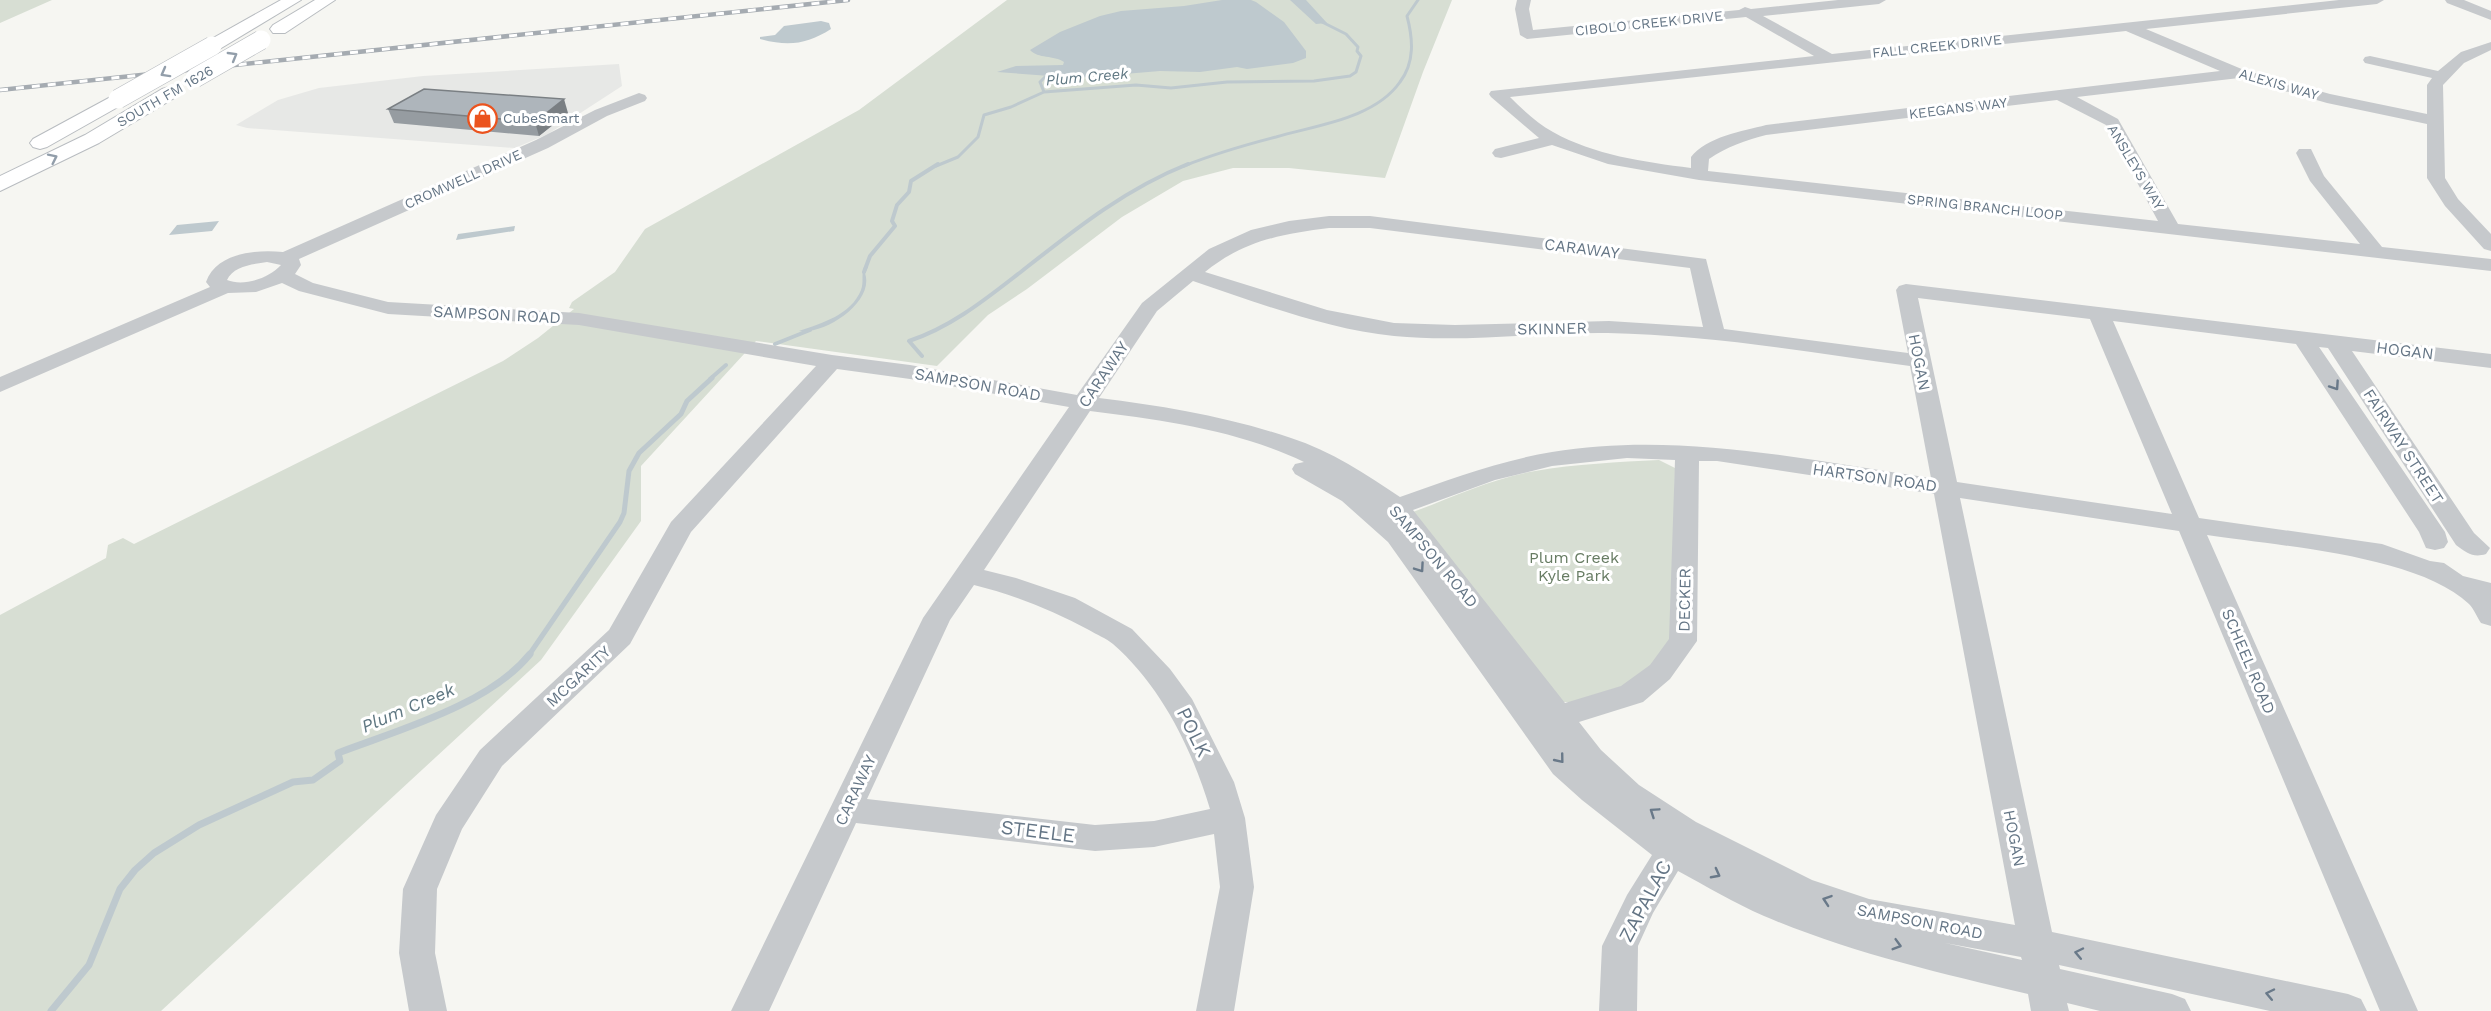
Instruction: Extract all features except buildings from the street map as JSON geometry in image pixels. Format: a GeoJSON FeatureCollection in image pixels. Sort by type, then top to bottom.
{"type":"FeatureCollection","features":[{"type":"Feature","properties":{"kind":"main road","name":"SOUTH FM 1626"},"geometry":{"type":"LineString","coordinates":[[21,152],[293,0]]}},
{"type":"Feature","properties":{"kind":"main road","name":"SOUTH FM 1626"},"geometry":{"type":"LineString","coordinates":[[0,184],[92,139],[327,0]]}},
{"type":"Feature","properties":{"kind":"street","name":"CIBOLO CREEK DRIVE"},"geometry":{"type":"LineString","coordinates":[[1524,0],[1522,9],[1527,35],[1879,0]]}},
{"type":"Feature","properties":{"kind":"street"},"geometry":{"type":"LineString","coordinates":[[1727,0],[1829,58]]}},
{"type":"Feature","properties":{"kind":"street"},"geometry":{"type":"LineString","coordinates":[[2248,0],[2278,10]]}},
{"type":"Feature","properties":{"kind":"street","name":"FALL CREEK DRIVE"},"geometry":{"type":"LineString","coordinates":[[1497,94],[2377,0]]}},
{"type":"Feature","properties":{"kind":"street"},"geometry":{"type":"LineString","coordinates":[[2452,0],[2491,16]]}},
{"type":"Feature","properties":{"kind":"street","name":"ALEXIS WAY"},"geometry":{"type":"LineString","coordinates":[[2128,27],[2239,73],[2327,98],[2437,121]]}},
{"type":"Feature","properties":{"kind":"street"},"geometry":{"type":"LineString","coordinates":[[2491,46],[2456,62],[2441,76],[2435,86],[2436,178],[2451,202],[2491,244]]}},
{"type":"Feature","properties":{"kind":"street"},"geometry":{"type":"LineString","coordinates":[[2370,60],[2441,76]]}},
{"type":"Feature","properties":{"kind":"street","name":"KEEGANS WAY"},"geometry":{"type":"LineString","coordinates":[[1699,175],[1700,157],[1716,146],[1734,138],[1766,130],[2239,73]]}},
{"type":"Feature","properties":{"kind":"street","name":"SPRING BRANCH LOOP"},"geometry":{"type":"LineString","coordinates":[[1497,94],[1529,123],[1554,139],[1635,165],[1699,175],[2491,265]]}},
{"type":"Feature","properties":{"kind":"street","name":"ANSLEYS WAY"},"geometry":{"type":"LineString","coordinates":[[2062,96],[2112,122],[2171,228]]}},
{"type":"Feature","properties":{"kind":"street","name":"CROMWELL DRIVE"},"geometry":{"type":"LineString","coordinates":[[277,272],[542,144],[601,112],[639,98]]}},
{"type":"Feature","properties":{"kind":"street"},"geometry":{"type":"LineString","coordinates":[[1501,153],[1554,139]]}},
{"type":"Feature","properties":{"kind":"street"},"geometry":{"type":"LineString","coordinates":[[2305,153],[2316,177],[2377,253]]}},
{"type":"Feature","properties":{"kind":"street","name":"CARAWAY"},"geometry":{"type":"LineString","coordinates":[[750,1011],[937,618],[1149,307],[1216,253],[1258,234],[1329,222],[1394,224],[1699,262],[1715,334]]}},
{"type":"Feature","properties":{"kind":"street"},"geometry":{"type":"LineString","coordinates":[[0,375],[221,285],[243,288],[277,272],[267,256],[244,260],[219,273],[221,285]]}},
{"type":"Feature","properties":{"kind":"street","name":"SAMPSON ROAD"},"geometry":{"type":"LineString","coordinates":[[277,272],[321,307],[568,329],[827,367],[910,372],[1079,409],[1174,414],[1284,443],[1348,473],[1386,511],[1430,547],[1547,721],[1678,841],[1775,905],[1834,927],[1937,957],[2172,1011]]}},
{"type":"Feature","properties":{"kind":"street","name":"SKINNER"},"geometry":{"type":"LineString","coordinates":[[1190,274],[1306,311],[1365,325],[1418,332],[1605,327],[1715,334],[1920,361]]}},
{"type":"Feature","properties":{"kind":"street"},"geometry":{"type":"LineString","coordinates":[[0,385],[221,285]]}},
{"type":"Feature","properties":{"kind":"street","name":"HOGAN"},"geometry":{"type":"LineString","coordinates":[[2050,1011],[1906,290],[2491,361]]}},
{"type":"Feature","properties":{"kind":"street","name":"SCHEEL ROAD"},"geometry":{"type":"LineString","coordinates":[[2098,312],[2399,1011]]}},
{"type":"Feature","properties":{"kind":"street","name":"FAIRWAY STREET"},"geometry":{"type":"LineString","coordinates":[[2302,337],[2432,532],[2430,544],[2423,549],[2424,557],[2432,567],[2455,581]]}},
{"type":"Feature","properties":{"kind":"street","name":"FAIRWAY STREET"},"geometry":{"type":"LineString","coordinates":[[2335,342],[2465,539],[2484,551]]}},
{"type":"Feature","properties":{"kind":"street","name":"MCGARITY"},"geometry":{"type":"LineString","coordinates":[[428,1011],[417,953],[420,889],[448,824],[491,758],[620,637],[680,528],[827,367]]}},
{"type":"Feature","properties":{"kind":"street","name":"HARTSON ROAD"},"geometry":{"type":"LineString","coordinates":[[1386,511],[1487,474],[1552,459],[1627,451],[1717,454],[2382,553],[2491,592]]}},
{"type":"Feature","properties":{"kind":"street","name":"DECKER"},"geometry":{"type":"LineString","coordinates":[[1547,721],[1632,694],[1660,672],[1683,641],[1687,453]]}},
{"type":"Feature","properties":{"kind":"street","name":"HARTSON ROAD"},"geometry":{"type":"LineString","coordinates":[[2382,553],[2449,541],[2484,551]]}},
{"type":"Feature","properties":{"kind":"street","name":"POLK"},"geometry":{"type":"LineString","coordinates":[[966,574],[1006,584],[1065,605],[1122,636],[1160,676],[1177,699],[1218,782],[1228,818],[1237,887],[1215,1011]]}},
{"type":"Feature","properties":{"kind":"street"},"geometry":{"type":"LineString","coordinates":[[2455,581],[2481,599],[2491,616]]}},
{"type":"Feature","properties":{"kind":"street","name":"STEELE"},"geometry":{"type":"LineString","coordinates":[[846,809],[1095,838],[1154,834],[1228,818]]}},
{"type":"Feature","properties":{"kind":"street","name":"SAMPSON ROAD"},"geometry":{"type":"LineString","coordinates":[[1678,841],[1732,858],[1802,891],[1869,914],[2036,944],[2348,1011]]}},
{"type":"Feature","properties":{"kind":"street","name":"ZAPALAC"},"geometry":{"type":"LineString","coordinates":[[1618,1011],[1620,946],[1639,905],[1678,841]]}},
{"type":"Feature","properties":{"kind":"shaded area"},"geometry":{"type":"Polygon","coordinates":[[[619,64],[622,86],[548,134],[515,148],[247,128],[236,125],[278,100],[319,88],[423,76],[619,64]]]}},
{"type":"Feature","properties":{"kind":"green space"},"geometry":{"type":"Polygon","coordinates":[[[0,0],[52,0],[0,23],[0,0]]]}},
{"type":"Feature","properties":{"kind":"green space"},"geometry":{"type":"Polygon","coordinates":[[[1007,0],[1452,0],[1385,178],[1289,168],[1233,168],[1183,181],[1122,217],[1027,289],[988,315],[937,366],[756,341],[641,466],[641,521],[541,660],[161,1011],[0,1011],[0,615],[106,558],[108,545],[123,538],[134,544],[503,361],[538,338],[574,309],[569,308],[572,302],[615,272],[645,229],[859,110],[1007,0]]]}},
{"type":"Feature","properties":{"kind":"green space","name":"Plum Creek Kyle Park"},"geometry":{"type":"Polygon","coordinates":[[[1659,460],[1675,468],[1672,636],[1653,666],[1623,686],[1571,702],[1560,702],[1413,512],[1473,488],[1519,474],[1581,465],[1659,460]]]}},
{"type":"Feature","properties":{"kind":"water"},"geometry":{"type":"Polygon","coordinates":[[[1222,0],[1256,2],[1284,22],[1306,51],[1306,58],[1293,63],[1247,69],[1237,67],[1200,72],[1160,71],[1077,78],[997,72],[1016,66],[1063,65],[1064,62],[1060,60],[1037,55],[1030,50],[1060,32],[1100,16],[1121,11],[1184,6],[1222,0]]]}},
{"type":"Feature","properties":{"kind":"water"},"geometry":{"type":"Polygon","coordinates":[[[1290,0],[1306,0],[1327,23],[1316,24],[1290,0]]]}},
{"type":"Feature","properties":{"kind":"water"},"geometry":{"type":"Polygon","coordinates":[[[821,21],[829,23],[831,29],[806,41],[780,43],[760,39],[760,37],[775,35],[784,26],[821,21]]]}},
{"type":"Feature","properties":{"kind":"water"},"geometry":{"type":"Polygon","coordinates":[[[219,221],[212,231],[169,235],[177,225],[219,221]]]}},
{"type":"Feature","properties":{"kind":"water"},"geometry":{"type":"Polygon","coordinates":[[[515,226],[514,231],[456,240],[458,234],[515,226]]]}},
{"type":"Feature","properties":{"kind":"water"},"geometry":{"type":"Polygon","coordinates":[[[864,267],[868,267],[865,273],[866,284],[863,295],[846,314],[822,328],[799,331],[835,317],[850,306],[861,290],[864,267]]]}},
{"type":"Feature","properties":{"kind":"waterway"},"geometry":{"type":"LineString","coordinates":[[1184,166],[1241,147],[1343,119],[1375,105],[1389,94],[1405,74],[1411,50],[1411,33],[1407,16],[1418,0]]}},
{"type":"Feature","properties":{"kind":"waterway","name":"Plum Creek"},"geometry":{"type":"LineString","coordinates":[[1044,92],[1136,85],[1171,88],[1227,82],[1314,81],[1350,76],[1356,72],[1361,56],[1357,51],[1358,47],[1346,34],[1322,22]]}},
{"type":"Feature","properties":{"kind":"waterway"},"geometry":{"type":"LineString","coordinates":[[1044,92],[1040,82],[1045,77]]}},
{"type":"Feature","properties":{"kind":"waterway","name":"Plum Creek"},"geometry":{"type":"LineString","coordinates":[[936,166],[958,157],[978,137],[984,115],[1011,107],[1044,92]]}},
{"type":"Feature","properties":{"kind":"waterway","name":"Plum Creek"},"geometry":{"type":"LineString","coordinates":[[864,272],[870,256],[895,226],[892,221],[897,205],[909,192],[911,181],[938,164]]}},
{"type":"Feature","properties":{"kind":"waterway"},"geometry":{"type":"LineString","coordinates":[[922,356],[909,341],[940,328],[968,311],[1122,198],[1188,164]]}},
{"type":"Feature","properties":{"kind":"waterway","name":"Plum Creek"},"geometry":{"type":"LineString","coordinates":[[775,344],[810,330]]}},
{"type":"Feature","properties":{"kind":"waterway","name":"Plum Creek"},"geometry":{"type":"LineString","coordinates":[[710,379],[726,365]]}},
{"type":"Feature","properties":{"kind":"waterway","name":"Plum Creek"},"geometry":{"type":"LineString","coordinates":[[529,655],[620,522],[624,513],[629,471],[639,453],[681,414],[687,401],[712,378]]}},
{"type":"Feature","properties":{"kind":"waterway","name":"Plum Creek"},"geometry":{"type":"LineString","coordinates":[[51,1011],[89,965],[120,889],[135,870],[154,853],[199,825],[293,782],[313,780],[340,761],[338,753],[414,725],[467,702],[491,688],[529,655]]}},
{"type":"Feature","properties":{"kind":"railway"},"geometry":{"type":"LineString","coordinates":[[0,90],[848,0]]}},
{"type":"Feature","properties":{"kind":"place","name":"CubeSmart"},"geometry":{"type":"Point","coordinates":[482,118]}}]}
